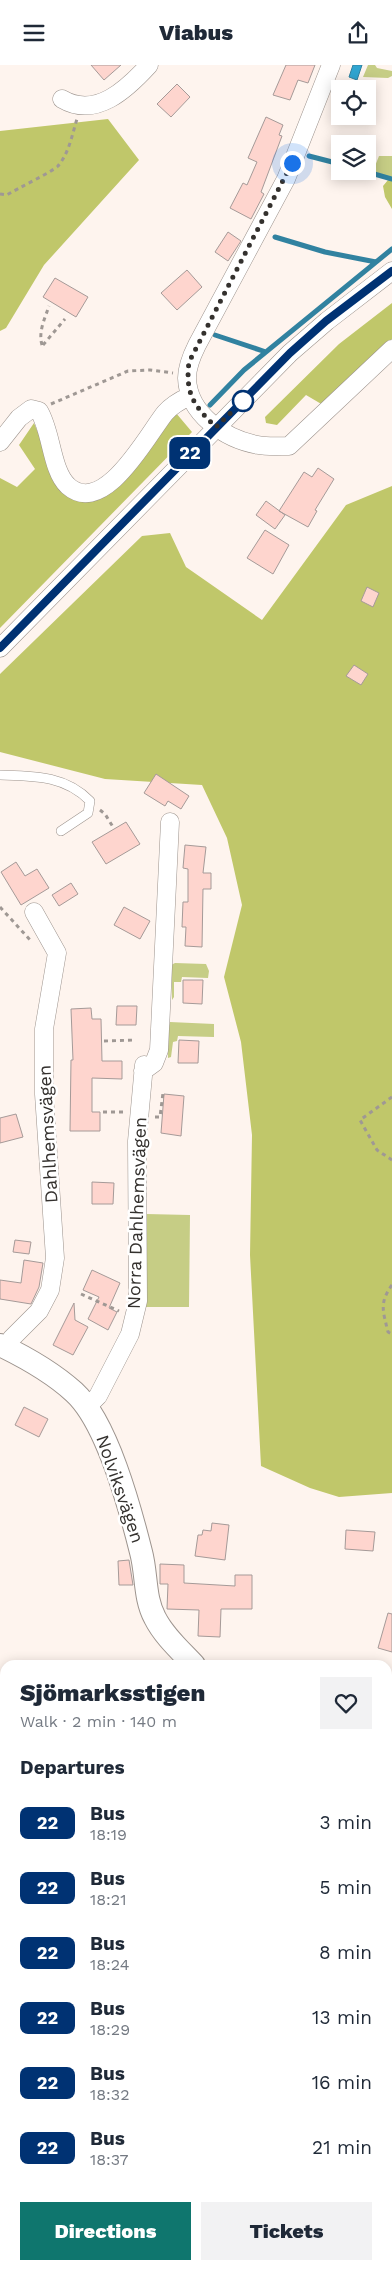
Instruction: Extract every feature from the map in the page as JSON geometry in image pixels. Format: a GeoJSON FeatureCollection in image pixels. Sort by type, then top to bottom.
{"type":"FeatureCollection","features":[{"type":"Feature","properties":{"kind":"street"},"geometry":{"type":"LineString","coordinates":[[62,99],[73,105],[88,107],[102,102],[116,94],[149,65]]}},
{"type":"Feature","properties":{"kind":"street"},"geometry":{"type":"LineString","coordinates":[[331,65],[286,179],[196,345],[189,362],[190,396],[197,407],[216,427],[258,445],[289,446],[392,349]]}},
{"type":"Feature","properties":{"kind":"street"},"geometry":{"type":"LineString","coordinates":[[0,649],[290,353],[326,321],[392,271]]}},
{"type":"Feature","properties":{"kind":"street"},"geometry":{"type":"LineString","coordinates":[[0,442],[25,412],[31,409],[37,410],[47,428],[62,477],[69,486],[87,493],[109,484],[123,470],[166,412],[175,403],[190,396]]}},
{"type":"Feature","properties":{"kind":"street","name":"Norra Dahlhemsvägen"},"geometry":{"type":"LineString","coordinates":[[87,1407],[98,1396],[106,1383],[130,1334],[138,1301],[137,1141],[143,1068],[154,1063],[159,1050],[170,822]]}},
{"type":"Feature","properties":{"kind":"street","name":"Dahlhemsvägen"},"geometry":{"type":"LineString","coordinates":[[3,1346],[39,1311],[50,1290],[55,1258],[44,1094],[44,1029],[57,953],[34,912]]}},
{"type":"Feature","properties":{"kind":"street","name":"Nolviksvägen"},"geometry":{"type":"LineString","coordinates":[[3,1346],[51,1375],[74,1392],[87,1407],[109,1452],[133,1522],[142,1553],[148,1598],[152,1612],[163,1630],[190,1660]]}},
{"type":"Feature","properties":{"kind":"lane"},"geometry":{"type":"LineString","coordinates":[[0,775],[41,776],[82,792],[90,801],[88,813],[61,831]]}},
{"type":"Feature","properties":{"kind":"path"},"geometry":{"type":"LineString","coordinates":[[0,194],[7,195],[21,185],[57,167],[68,149],[81,106]]}},
{"type":"Feature","properties":{"kind":"path"},"geometry":{"type":"LineString","coordinates":[[48,306],[41,330],[40,340],[42,345],[64,319]]}},
{"type":"Feature","properties":{"kind":"path"},"geometry":{"type":"LineString","coordinates":[[37,410],[128,371],[150,370],[177,373],[188,371]]}},
{"type":"Feature","properties":{"kind":"path"},"geometry":{"type":"LineString","coordinates":[[90,804],[105,813],[113,827]]}},
{"type":"Feature","properties":{"kind":"path"},"geometry":{"type":"LineString","coordinates":[[0,907],[30,941],[34,942],[47,934]]}},
{"type":"Feature","properties":{"kind":"path"},"geometry":{"type":"LineString","coordinates":[[104,1041],[136,1040]]}},
{"type":"Feature","properties":{"kind":"path"},"geometry":{"type":"LineString","coordinates":[[392,1097],[360,1121],[377,1150],[392,1160]]}},
{"type":"Feature","properties":{"kind":"path"},"geometry":{"type":"LineString","coordinates":[[103,1112],[139,1113]]}},
{"type":"Feature","properties":{"kind":"path"},"geometry":{"type":"LineString","coordinates":[[392,1285],[386,1293],[382,1306],[388,1332],[392,1334]]}},
{"type":"Feature","properties":{"kind":"path"},"geometry":{"type":"LineString","coordinates":[[81,1294],[134,1317]]}},
{"type":"Feature","properties":{"kind":"green space"},"geometry":{"type":"Polygon","coordinates":[[[368,65],[375,65],[377,68],[392,71],[392,76],[388,78],[363,77],[368,65]]]}},
{"type":"Feature","properties":{"kind":"green space"},"geometry":{"type":"Polygon","coordinates":[[[108,119],[139,160],[44,265],[6,328],[0,331],[0,131],[108,119]]]}},
{"type":"Feature","properties":{"kind":"green space"},"geometry":{"type":"Polygon","coordinates":[[[379,156],[392,156],[392,178],[376,172],[376,164],[379,156]]]}},
{"type":"Feature","properties":{"kind":"green space"},"geometry":{"type":"Polygon","coordinates":[[[388,180],[392,181],[392,209],[385,197],[383,186],[388,180]]]}},
{"type":"Feature","properties":{"kind":"green space"},"geometry":{"type":"Polygon","coordinates":[[[392,303],[392,339],[323,405],[306,395],[277,425],[266,423],[265,417],[339,344],[392,303]]]}},
{"type":"Feature","properties":{"kind":"green space"},"geometry":{"type":"Polygon","coordinates":[[[176,413],[192,432],[0,628],[0,478],[17,487],[35,469],[19,445],[34,423],[57,479],[97,495],[176,413]]]}},
{"type":"Feature","properties":{"kind":"green space"},"geometry":{"type":"Polygon","coordinates":[[[392,486],[392,1493],[339,1497],[310,1488],[261,1466],[250,1255],[252,1135],[241,1042],[224,977],[242,905],[227,838],[202,785],[105,779],[0,752],[0,674],[142,536],[170,533],[186,567],[262,620],[346,505],[392,486]]]}},
{"type":"Feature","properties":{"kind":"green space"},"geometry":{"type":"Polygon","coordinates":[[[175,963],[206,964],[209,971],[208,978],[182,977],[181,982],[174,982],[174,997],[172,1000],[171,965],[175,963]]]}},
{"type":"Feature","properties":{"kind":"green space"},"geometry":{"type":"Polygon","coordinates":[[[170,1022],[214,1024],[214,1037],[178,1036],[177,1041],[173,1042],[171,1057],[168,1058],[168,1029],[170,1022]]]}},
{"type":"Feature","properties":{"kind":"green space"},"geometry":{"type":"Polygon","coordinates":[[[146,1214],[190,1215],[189,1307],[145,1307],[146,1214]]]}},
{"type":"Feature","properties":{"kind":"water"},"geometry":{"type":"Polygon","coordinates":[[[353,65],[362,65],[357,80],[349,77],[353,65]]]}},
{"type":"Feature","properties":{"kind":"building"},"geometry":{"type":"Polygon","coordinates":[[[91,65],[121,65],[104,80],[91,65]]]}},
{"type":"Feature","properties":{"kind":"building"},"geometry":{"type":"Polygon","coordinates":[[[286,65],[315,65],[308,83],[298,80],[290,100],[273,95],[286,65]]]}},
{"type":"Feature","properties":{"kind":"building"},"geometry":{"type":"Polygon","coordinates":[[[177,84],[190,97],[171,117],[157,104],[177,84]]]}},
{"type":"Feature","properties":{"kind":"building"},"geometry":{"type":"Polygon","coordinates":[[[266,117],[283,125],[279,135],[282,136],[261,192],[264,194],[251,219],[230,208],[243,183],[247,185],[257,162],[248,158],[266,117]]]}},
{"type":"Feature","properties":{"kind":"building"},"geometry":{"type":"Polygon","coordinates":[[[228,232],[241,241],[228,261],[215,252],[228,232]]]}},
{"type":"Feature","properties":{"kind":"building"},"geometry":{"type":"Polygon","coordinates":[[[187,270],[202,287],[177,310],[161,293],[187,270]]]}},
{"type":"Feature","properties":{"kind":"building"},"geometry":{"type":"Polygon","coordinates":[[[55,278],[88,297],[76,317],[43,297],[55,278]]]}},
{"type":"Feature","properties":{"kind":"building"},"geometry":{"type":"Polygon","coordinates":[[[318,468],[334,479],[315,510],[317,511],[308,527],[279,511],[304,472],[312,477],[318,468]]]}},
{"type":"Feature","properties":{"kind":"building"},"geometry":{"type":"Polygon","coordinates":[[[266,501],[285,515],[275,529],[256,515],[266,501]]]}},
{"type":"Feature","properties":{"kind":"building"},"geometry":{"type":"Polygon","coordinates":[[[265,530],[289,545],[273,574],[247,558],[265,530]]]}},
{"type":"Feature","properties":{"kind":"building"},"geometry":{"type":"Polygon","coordinates":[[[367,587],[379,593],[373,607],[361,601],[367,587]]]}},
{"type":"Feature","properties":{"kind":"building"},"geometry":{"type":"Polygon","coordinates":[[[354,665],[368,674],[361,685],[346,676],[354,665]]]}},
{"type":"Feature","properties":{"kind":"building"},"geometry":{"type":"Polygon","coordinates":[[[156,774],[189,796],[181,809],[168,801],[165,806],[144,793],[156,774]]]}},
{"type":"Feature","properties":{"kind":"building"},"geometry":{"type":"Polygon","coordinates":[[[126,822],[140,844],[106,864],[92,842],[126,822]]]}},
{"type":"Feature","properties":{"kind":"building"},"geometry":{"type":"Polygon","coordinates":[[[185,845],[206,847],[203,873],[211,873],[211,889],[203,889],[202,947],[185,946],[186,927],[182,927],[183,902],[188,902],[188,869],[183,868],[185,845]]]}},
{"type":"Feature","properties":{"kind":"building"},"geometry":{"type":"Polygon","coordinates":[[[16,862],[25,876],[37,869],[49,888],[21,905],[1,872],[16,862]]]}},
{"type":"Feature","properties":{"kind":"building"},"geometry":{"type":"Polygon","coordinates":[[[71,883],[78,894],[59,906],[52,895],[71,883]]]}},
{"type":"Feature","properties":{"kind":"building"},"geometry":{"type":"Polygon","coordinates":[[[124,907],[150,921],[140,939],[114,925],[124,907]]]}},
{"type":"Feature","properties":{"kind":"building"},"geometry":{"type":"Polygon","coordinates":[[[183,980],[203,980],[202,1004],[183,1003],[183,980]]]}},
{"type":"Feature","properties":{"kind":"building"},"geometry":{"type":"Polygon","coordinates":[[[117,1006],[137,1006],[136,1025],[116,1025],[117,1006]]]}},
{"type":"Feature","properties":{"kind":"building"},"geometry":{"type":"Polygon","coordinates":[[[91,1008],[92,1019],[101,1019],[102,1061],[122,1061],[122,1079],[92,1078],[92,1112],[100,1112],[100,1131],[70,1131],[71,1060],[73,1060],[71,1009],[91,1008]]]}},
{"type":"Feature","properties":{"kind":"building"},"geometry":{"type":"Polygon","coordinates":[[[179,1040],[199,1041],[198,1063],[178,1063],[179,1040]]]}},
{"type":"Feature","properties":{"kind":"building"},"geometry":{"type":"Polygon","coordinates":[[[164,1094],[184,1096],[181,1136],[161,1133],[164,1094]]]}},
{"type":"Feature","properties":{"kind":"building"},"geometry":{"type":"Polygon","coordinates":[[[16,1114],[23,1137],[0,1143],[0,1118],[16,1114]]]}},
{"type":"Feature","properties":{"kind":"building"},"geometry":{"type":"Polygon","coordinates":[[[92,1182],[114,1183],[113,1204],[92,1204],[92,1182]]]}},
{"type":"Feature","properties":{"kind":"building"},"geometry":{"type":"Polygon","coordinates":[[[15,1240],[31,1242],[29,1254],[13,1252],[15,1240]]]}},
{"type":"Feature","properties":{"kind":"building"},"geometry":{"type":"Polygon","coordinates":[[[24,1260],[43,1263],[39,1287],[31,1304],[0,1299],[0,1280],[21,1283],[24,1260]]]}},
{"type":"Feature","properties":{"kind":"building"},"geometry":{"type":"Polygon","coordinates":[[[92,1270],[120,1283],[109,1308],[117,1312],[108,1330],[88,1319],[99,1297],[83,1290],[92,1270]]]}},
{"type":"Feature","properties":{"kind":"building"},"geometry":{"type":"Polygon","coordinates":[[[74,1303],[75,1320],[88,1327],[73,1355],[53,1345],[74,1303]]]}},
{"type":"Feature","properties":{"kind":"building"},"geometry":{"type":"Polygon","coordinates":[[[24,1407],[48,1419],[39,1437],[15,1425],[24,1407]]]}},
{"type":"Feature","properties":{"kind":"building"},"geometry":{"type":"Polygon","coordinates":[[[212,1523],[229,1525],[225,1560],[195,1556],[198,1535],[202,1535],[203,1530],[211,1531],[212,1523]]]}},
{"type":"Feature","properties":{"kind":"building"},"geometry":{"type":"Polygon","coordinates":[[[346,1530],[375,1532],[373,1551],[345,1549],[346,1530]]]}},
{"type":"Feature","properties":{"kind":"building"},"geometry":{"type":"Polygon","coordinates":[[[129,1560],[133,1585],[119,1585],[118,1561],[129,1560]]]}},
{"type":"Feature","properties":{"kind":"building"},"geometry":{"type":"Polygon","coordinates":[[[160,1564],[184,1565],[184,1583],[235,1586],[235,1575],[252,1575],[252,1609],[221,1609],[220,1637],[198,1636],[199,1610],[167,1609],[168,1584],[160,1584],[160,1564]]]}},
{"type":"Feature","properties":{"kind":"building"},"geometry":{"type":"Polygon","coordinates":[[[388,1613],[392,1614],[392,1652],[378,1648],[388,1613]]]}},
{"type":"Feature","properties":{"kind":"waterway"},"geometry":{"type":"LineString","coordinates":[[309,156],[331,162]]}},
{"type":"Feature","properties":{"kind":"waterway"},"geometry":{"type":"LineString","coordinates":[[376,174],[392,179]]}},
{"type":"Feature","properties":{"kind":"waterway"},"geometry":{"type":"LineString","coordinates":[[275,237],[325,252],[376,262]]}},
{"type":"Feature","properties":{"kind":"waterway"},"geometry":{"type":"LineString","coordinates":[[210,405],[244,370],[392,249]]}},
{"type":"Feature","properties":{"kind":"waterway"},"geometry":{"type":"LineString","coordinates":[[215,335],[266,352]]}},
{"type":"Feature","properties":{"kind":"bus line","name":"22"},"geometry":{"type":"LineString","coordinates":[[0,648],[290,353],[326,321],[392,271]]}},
{"type":"Feature","properties":{"kind":"route"},"geometry":{"type":"LineString","coordinates":[[243,401],[216,427],[206,418],[190,396],[187,376],[189,362],[235,271],[286,179],[292,163]]}}]}
